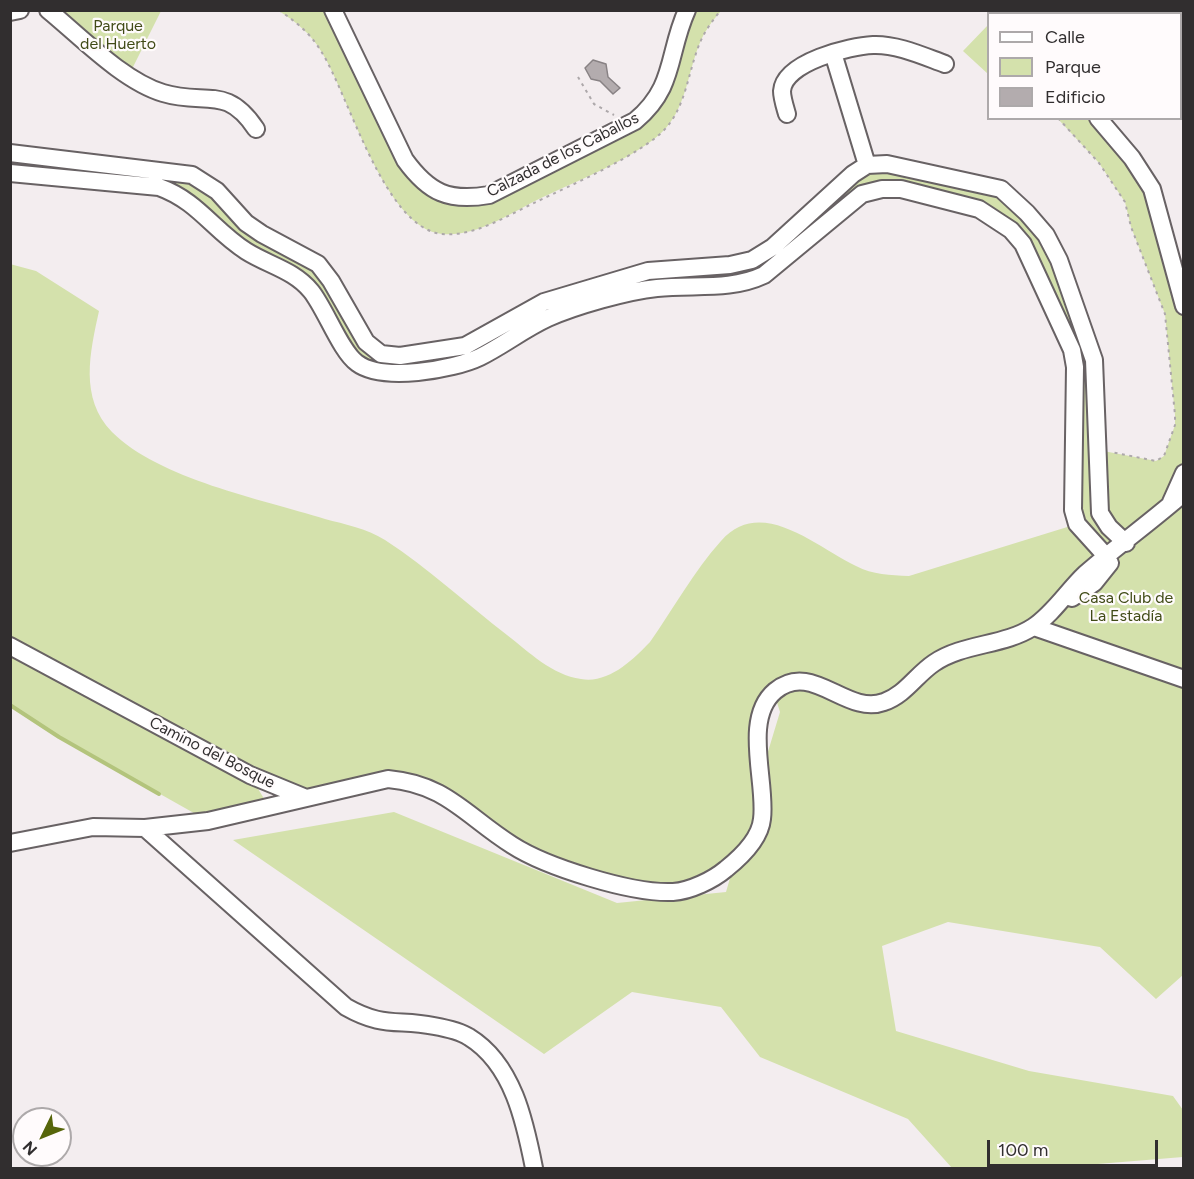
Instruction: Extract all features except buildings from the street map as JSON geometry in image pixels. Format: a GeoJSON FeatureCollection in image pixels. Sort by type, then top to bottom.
{"type":"FeatureCollection","features":[{"type":"Feature","properties":{"kind":"street"},"geometry":{"type":"LineString","coordinates":[[10,12],[20,10]]}},
{"type":"Feature","properties":{"kind":"street"},"geometry":{"type":"LineString","coordinates":[[48,10],[132,78],[165,93],[213,98],[236,104],[256,129]]}},
{"type":"Feature","properties":{"kind":"street","name":"Calzada de los Caballos"},"geometry":{"type":"LineString","coordinates":[[333,10],[411,168],[431,188],[448,196],[469,199],[489,195],[635,121],[647,111],[658,100],[667,79],[687,10]]}},
{"type":"Feature","properties":{"kind":"street"},"geometry":{"type":"LineString","coordinates":[[787,114],[782,90],[789,75],[802,65],[834,53],[873,45],[912,52],[945,64]]}},
{"type":"Feature","properties":{"kind":"street"},"geometry":{"type":"LineString","coordinates":[[834,53],[867,165]]}},
{"type":"Feature","properties":{"kind":"street"},"geometry":{"type":"LineString","coordinates":[[1100,120],[1132,158],[1152,189],[1184,306]]}},
{"type":"Feature","properties":{"kind":"street"},"geometry":{"type":"LineString","coordinates":[[10,153],[192,175],[217,191],[246,223],[318,264],[332,281],[366,342],[381,354],[400,356],[465,346],[544,302],[648,272],[730,266],[752,260],[773,248],[853,174],[867,165],[887,164],[1001,189],[1027,213],[1046,236],[1059,260],[1094,360],[1100,513],[1125,543]]}},
{"type":"Feature","properties":{"kind":"street"},"geometry":{"type":"LineString","coordinates":[[10,173],[159,187],[175,193],[189,201],[247,252],[300,278],[313,293],[355,362],[383,374],[421,370],[478,358],[546,319],[638,291],[747,283],[764,275],[862,194],[901,189],[979,209],[1011,230],[1023,244],[1072,350],[1075,368],[1073,510],[1077,524],[1105,555]]}},
{"type":"Feature","properties":{"kind":"street"},"geometry":{"type":"LineString","coordinates":[[801,222],[812,235]]}},
{"type":"Feature","properties":{"kind":"street"},"geometry":{"type":"LineString","coordinates":[[1170,505],[1184,473]]}},
{"type":"Feature","properties":{"kind":"street"},"geometry":{"type":"LineString","coordinates":[[1039,622],[1082,570],[1125,543],[1184,493]]}},
{"type":"Feature","properties":{"kind":"street"},"geometry":{"type":"LineString","coordinates":[[10,843],[93,827],[114,825],[145,828],[208,821],[388,779],[413,781],[431,787],[512,845],[539,860],[634,888],[675,892],[714,879],[745,854],[762,820],[758,760],[761,713],[773,692],[787,683],[814,682],[858,704],[883,703],[905,690],[935,662],[1039,622],[1094,583],[1125,543]]}},
{"type":"Feature","properties":{"kind":"street"},"geometry":{"type":"LineString","coordinates":[[1039,622],[1184,680]]}},
{"type":"Feature","properties":{"kind":"street","name":"Camino del Bosque"},"geometry":{"type":"LineString","coordinates":[[10,646],[250,776],[306,798]]}},
{"type":"Feature","properties":{"kind":"street"},"geometry":{"type":"LineString","coordinates":[[250,776],[270,807]]}},
{"type":"Feature","properties":{"kind":"street"},"geometry":{"type":"LineString","coordinates":[[145,828],[346,1007],[367,1019],[433,1026],[468,1036],[494,1057],[523,1113],[534,1168]]}},
{"type":"Feature","properties":{"kind":"path"},"geometry":{"type":"LineString","coordinates":[[279,10],[312,36],[323,53],[367,149],[392,196],[411,217],[428,231],[443,234],[461,233],[484,226],[613,163],[664,130],[682,101],[699,44],[721,10]]}},
{"type":"Feature","properties":{"kind":"path"},"geometry":{"type":"LineString","coordinates":[[578,77],[594,104],[611,115],[622,115]]}},
{"type":"Feature","properties":{"kind":"path"},"geometry":{"type":"LineString","coordinates":[[1060,120],[1099,163],[1125,202],[1134,235],[1165,314],[1172,361],[1175,425],[1164,456],[1156,461],[1097,450]]}},
{"type":"Feature","properties":{"kind":"green space","name":"Parque del Huerto"},"geometry":{"type":"Polygon","coordinates":[[[48,11],[161,11],[129,75],[48,11]]]}},
{"type":"Feature","properties":{"kind":"green space"},"geometry":{"type":"Polygon","coordinates":[[[279,11],[333,11],[418,177],[469,199],[647,111],[687,11],[721,11],[701,40],[686,88],[673,119],[654,139],[623,159],[479,229],[442,234],[421,226],[403,209],[370,157],[321,51],[302,28],[279,11]]]}},
{"type":"Feature","properties":{"kind":"green space"},"geometry":{"type":"Polygon","coordinates":[[[987,26],[987,73],[963,51],[987,26]]]}},
{"type":"Feature","properties":{"kind":"green space","name":"Casa Club de La Estadía"},"geometry":{"type":"Polygon","coordinates":[[[1059,120],[1100,120],[1142,172],[1183,308],[1183,975],[1156,999],[1100,947],[948,922],[882,946],[896,1031],[1029,1071],[1173,1096],[1183,1110],[1183,1157],[1049,1168],[952,1168],[908,1119],[760,1057],[721,1007],[632,992],[544,1054],[233,840],[394,812],[617,903],[726,892],[735,861],[675,892],[539,860],[413,781],[306,798],[251,777],[269,807],[208,821],[59,737],[11,705],[10,264],[36,271],[99,311],[90,358],[91,390],[102,419],[112,432],[132,448],[156,463],[212,486],[356,527],[378,536],[417,562],[532,655],[570,677],[591,680],[601,678],[628,663],[650,642],[693,577],[721,541],[737,528],[753,523],[771,524],[789,529],[869,571],[909,576],[1077,524],[1075,367],[1024,244],[997,220],[882,188],[764,274],[676,287],[562,313],[478,358],[367,369],[313,293],[175,193],[11,173],[11,153],[178,172],[246,223],[304,255],[381,354],[445,350],[648,271],[752,260],[867,165],[998,191],[1045,236],[1093,360],[1097,500],[1111,527],[1098,450],[1156,461],[1164,456],[1175,425],[1165,314],[1131,227],[1125,202],[1099,163],[1059,120]],[[774,693],[761,714],[760,778],[780,712],[774,693]]]}},
{"type":"Feature","properties":{"kind":"waterway"},"geometry":{"type":"LineString","coordinates":[[10,705],[59,737],[159,794]]}}]}
